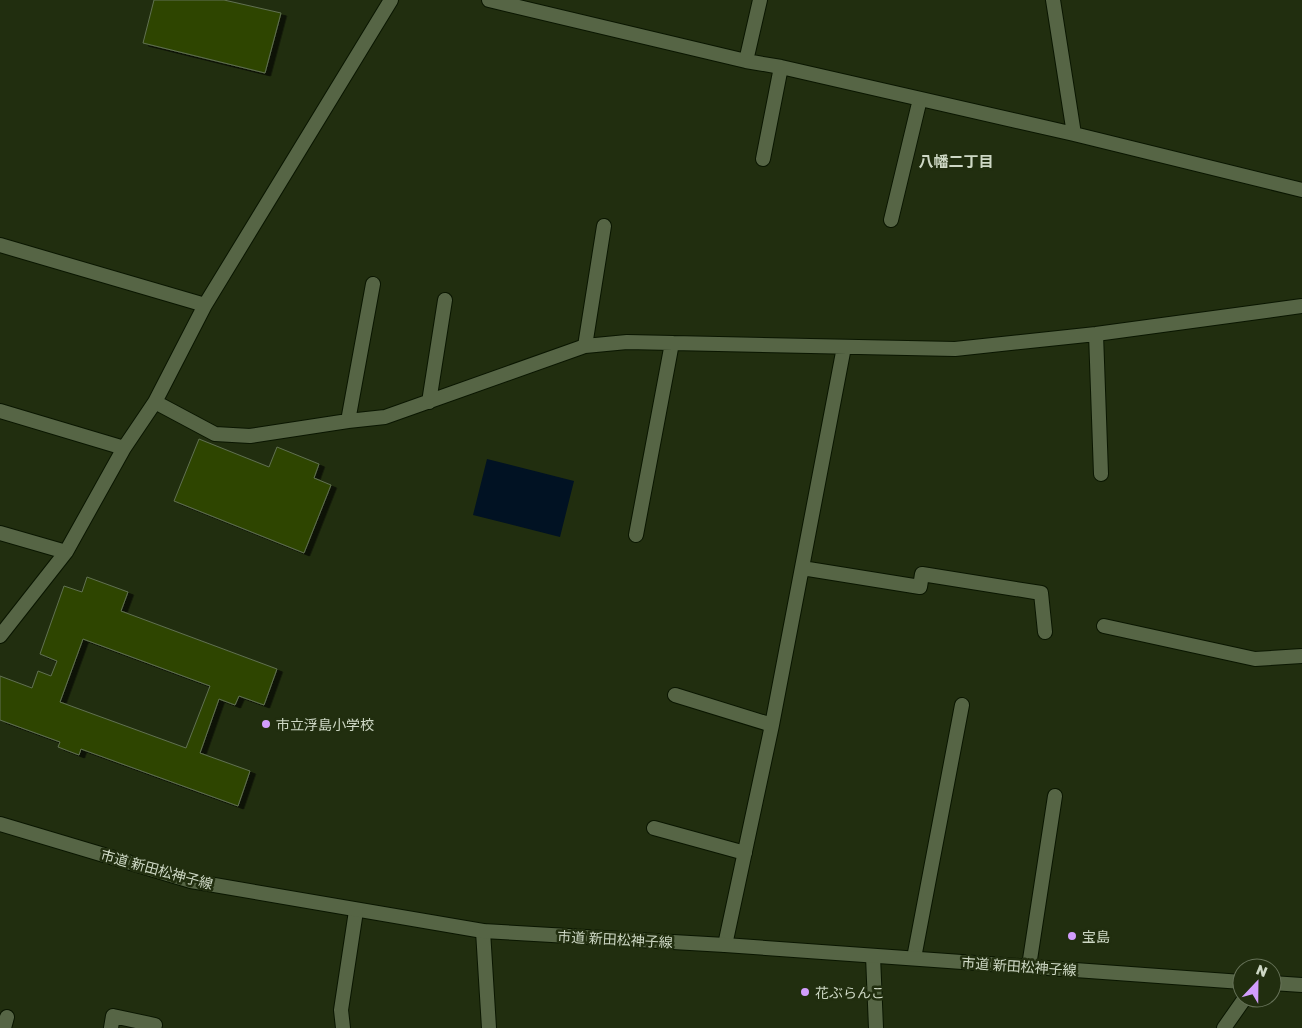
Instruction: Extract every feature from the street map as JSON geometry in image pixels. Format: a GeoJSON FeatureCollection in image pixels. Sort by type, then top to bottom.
{"type":"FeatureCollection","features":[{"type":"Feature","properties":{"kind":"street"},"geometry":{"type":"LineString","coordinates":[[0,636],[66,552],[124,448],[155,402],[205,305],[390,0]]}},
{"type":"Feature","properties":{"kind":"street"},"geometry":{"type":"LineString","coordinates":[[488,0],[746,61],[781,67],[1074,134],[1302,190]]}},
{"type":"Feature","properties":{"kind":"street"},"geometry":{"type":"LineString","coordinates":[[746,61],[760,0]]}},
{"type":"Feature","properties":{"kind":"street"},"geometry":{"type":"LineString","coordinates":[[1053,0],[1074,134]]}},
{"type":"Feature","properties":{"kind":"street"},"geometry":{"type":"LineString","coordinates":[[763,159],[781,67]]}},
{"type":"Feature","properties":{"kind":"street"},"geometry":{"type":"LineString","coordinates":[[891,220],[920,99]]}},
{"type":"Feature","properties":{"kind":"street"},"geometry":{"type":"LineString","coordinates":[[585,346],[604,226]]}},
{"type":"Feature","properties":{"kind":"street"},"geometry":{"type":"LineString","coordinates":[[0,245],[205,305]]}},
{"type":"Feature","properties":{"kind":"street"},"geometry":{"type":"LineString","coordinates":[[348,421],[373,284]]}},
{"type":"Feature","properties":{"kind":"street"},"geometry":{"type":"LineString","coordinates":[[429,402],[445,300]]}},
{"type":"Feature","properties":{"kind":"street"},"geometry":{"type":"LineString","coordinates":[[155,402],[215,434],[250,436],[385,417],[585,346],[627,342],[955,349],[1096,334],[1302,306]]}},
{"type":"Feature","properties":{"kind":"street"},"geometry":{"type":"LineString","coordinates":[[1096,334],[1101,474]]}},
{"type":"Feature","properties":{"kind":"street"},"geometry":{"type":"LineString","coordinates":[[636,535],[672,343]]}},
{"type":"Feature","properties":{"kind":"street"},"geometry":{"type":"LineString","coordinates":[[725,945],[772,724],[844,347]]}},
{"type":"Feature","properties":{"kind":"street"},"geometry":{"type":"LineString","coordinates":[[0,411],[124,448]]}},
{"type":"Feature","properties":{"kind":"street"},"geometry":{"type":"LineString","coordinates":[[0,533],[66,552]]}},
{"type":"Feature","properties":{"kind":"street"},"geometry":{"type":"LineString","coordinates":[[802,568],[920,587],[922,574],[1041,593],[1045,632]]}},
{"type":"Feature","properties":{"kind":"street"},"geometry":{"type":"LineString","coordinates":[[1104,626],[1255,659],[1302,656]]}},
{"type":"Feature","properties":{"kind":"street"},"geometry":{"type":"LineString","coordinates":[[676,695],[772,724]]}},
{"type":"Feature","properties":{"kind":"street"},"geometry":{"type":"LineString","coordinates":[[914,958],[962,705]]}},
{"type":"Feature","properties":{"kind":"street"},"geometry":{"type":"LineString","coordinates":[[1029,966],[1055,796]]}},
{"type":"Feature","properties":{"kind":"street","name":"市道 新田松神子線"},"geometry":{"type":"LineString","coordinates":[[0,824],[190,881],[356,911],[483,931],[725,945],[1232,981]]}},
{"type":"Feature","properties":{"kind":"street"},"geometry":{"type":"LineString","coordinates":[[654,828],[745,853]]}},
{"type":"Feature","properties":{"kind":"street"},"geometry":{"type":"LineString","coordinates":[[342,1028],[341,1010],[356,911]]}},
{"type":"Feature","properties":{"kind":"street"},"geometry":{"type":"LineString","coordinates":[[483,931],[489,1028]]}},
{"type":"Feature","properties":{"kind":"street"},"geometry":{"type":"LineString","coordinates":[[872,956],[876,1028]]}},
{"type":"Feature","properties":{"kind":"street"},"geometry":{"type":"LineString","coordinates":[[1282,984],[1302,985]]}},
{"type":"Feature","properties":{"kind":"street"},"geometry":{"type":"LineString","coordinates":[[1224,1028],[1238,1008]]}},
{"type":"Feature","properties":{"kind":"street"},"geometry":{"type":"LineString","coordinates":[[111,1028],[113,1016],[155,1026]]}},
{"type":"Feature","properties":{"kind":"water"},"geometry":{"type":"Polygon","coordinates":[[[487,459],[574,481],[560,537],[473,515],[487,459]]]}},
{"type":"Feature","properties":{"kind":"building"},"geometry":{"type":"Polygon","coordinates":[[[154,0],[224,0],[281,13],[265,73],[143,43],[154,0]]]}},
{"type":"Feature","properties":{"kind":"building"},"geometry":{"type":"Polygon","coordinates":[[[199,439],[269,467],[277,447],[319,464],[314,478],[331,485],[304,553],[174,501],[199,439]]]}},
{"type":"Feature","properties":{"kind":"building"},"geometry":{"type":"Polygon","coordinates":[[[87,577],[128,592],[121,611],[277,669],[264,705],[239,696],[235,705],[219,699],[200,753],[250,771],[238,806],[81,749],[79,755],[58,747],[60,742],[0,720],[0,676],[32,688],[38,671],[51,676],[57,661],[40,654],[64,586],[82,592],[87,577]],[[83,639],[60,702],[186,748],[210,686],[83,639]]]}},
{"type":"Feature","properties":{"kind":"place","name":"市立浮島小学校"},"geometry":{"type":"Point","coordinates":[266,724]}},
{"type":"Feature","properties":{"kind":"place","name":"宝島"},"geometry":{"type":"Point","coordinates":[1072,936]}},
{"type":"Feature","properties":{"kind":"place","name":"花ぶらんこ"},"geometry":{"type":"Point","coordinates":[805,992]}},
{"type":"Feature","properties":{"kind":"district","name":"八幡二丁目"},"geometry":{"type":"Point","coordinates":[956,161]}}]}
